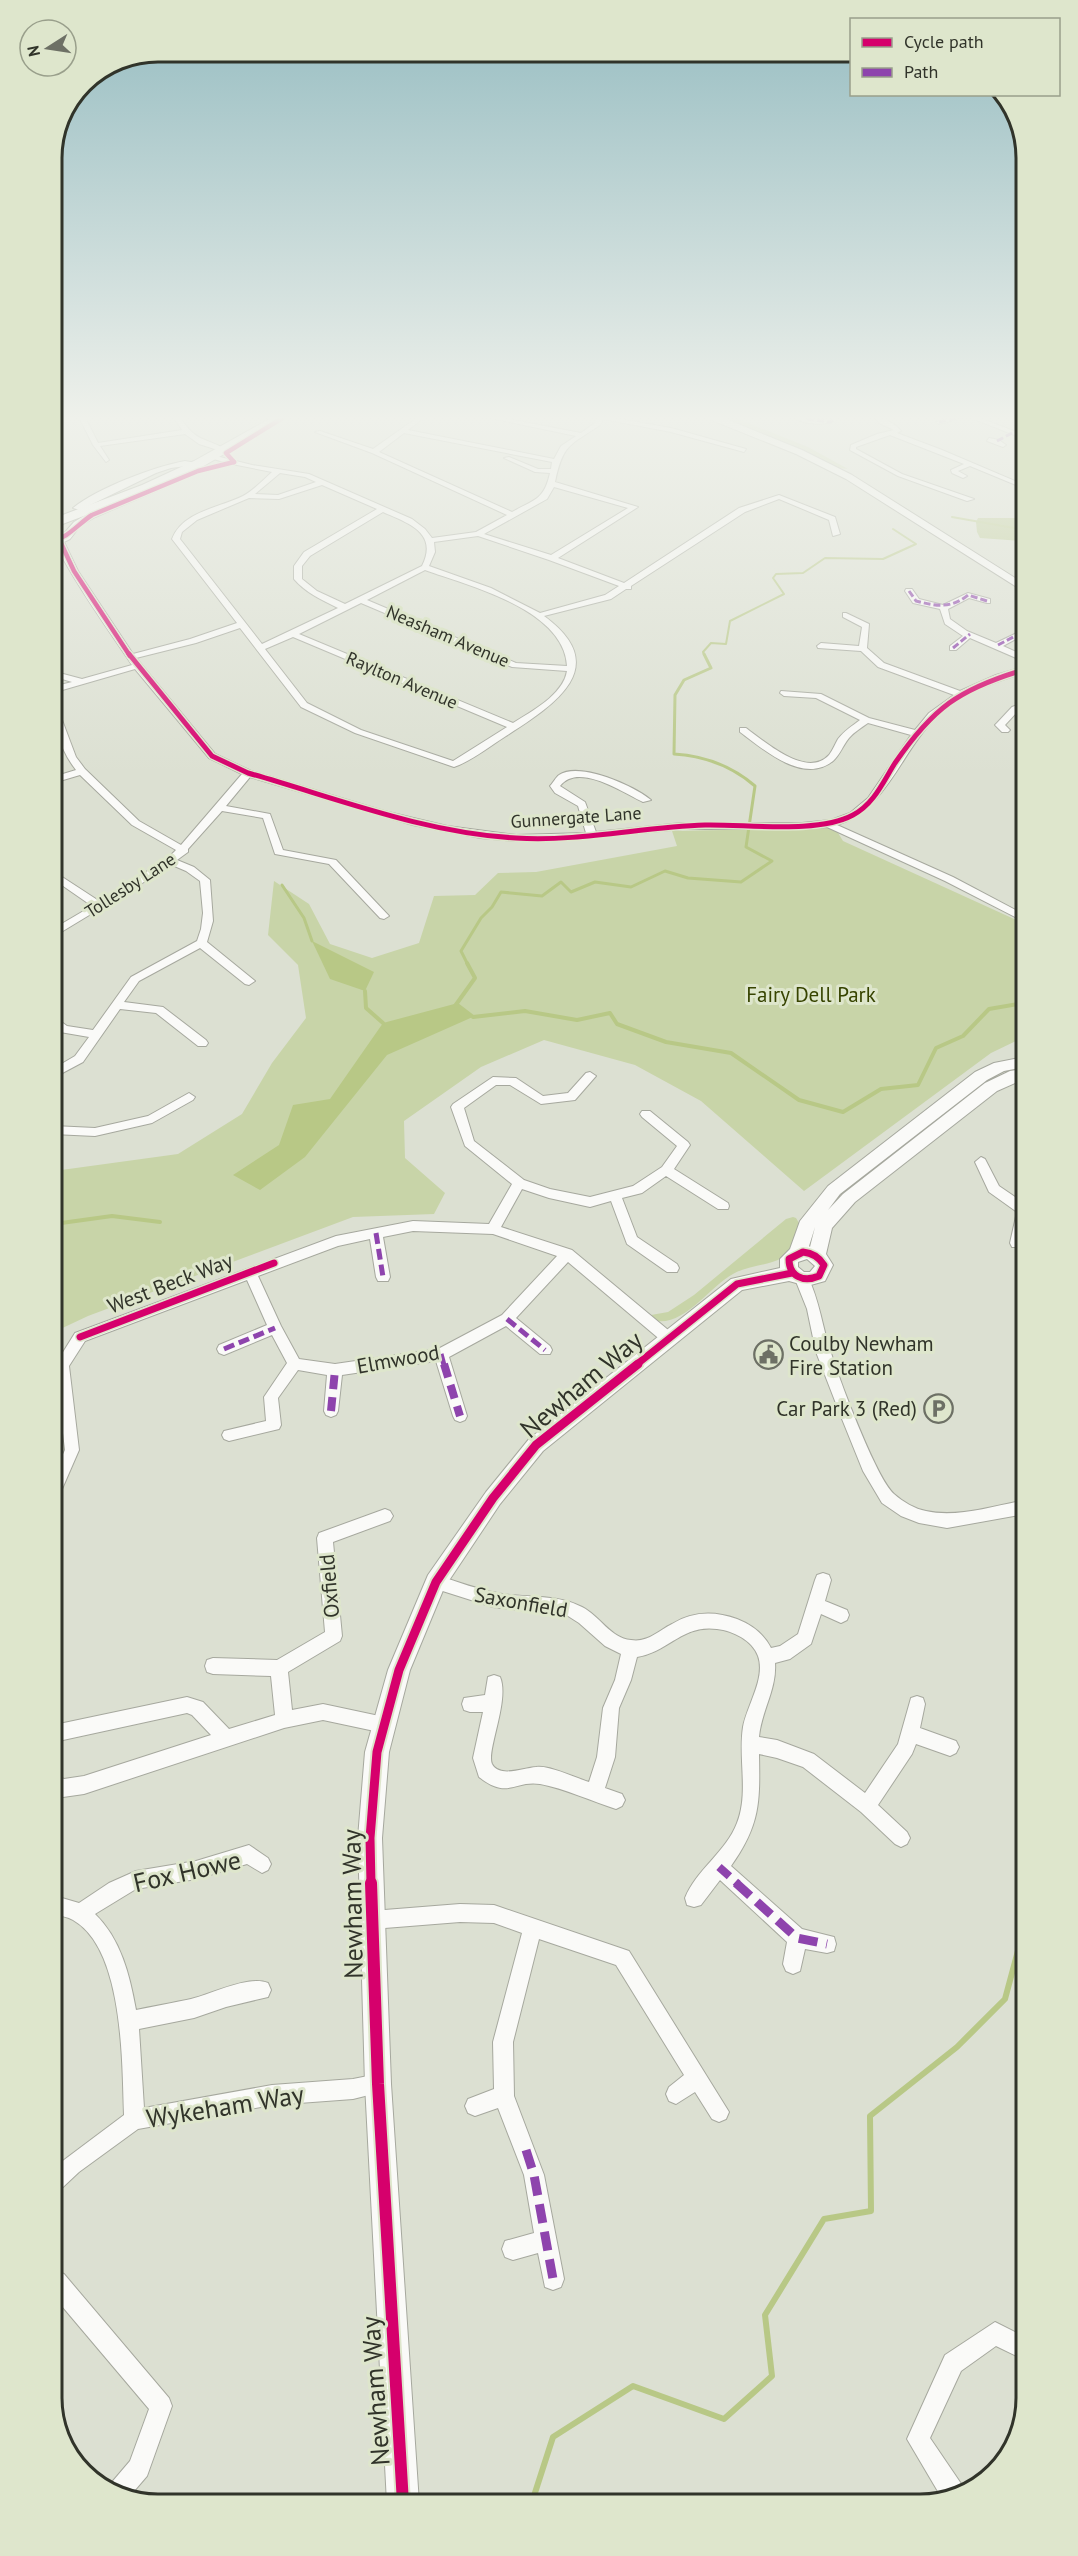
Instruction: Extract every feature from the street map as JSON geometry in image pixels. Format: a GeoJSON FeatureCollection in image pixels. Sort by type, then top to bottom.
{"type":"FeatureCollection","features":[{"type":"Feature","properties":{"kind":"street"},"geometry":{"type":"LineString","coordinates":[[176,536],[240,625],[304,705],[325,718],[364,734],[454,764],[552,700],[567,684],[572,669],[571,652],[561,634],[540,615],[524,606],[425,567]]}},
{"type":"Feature","properties":{"kind":"street"},"geometry":{"type":"LineString","coordinates":[[337,536],[307,554],[298,566],[298,579],[306,588],[319,596],[346,608]]}},
{"type":"Feature","properties":{"kind":"street"},"geometry":{"type":"LineString","coordinates":[[258,648],[273,644],[425,567],[431,558],[431,540],[429,536]]}},
{"type":"Feature","properties":{"kind":"street"},"geometry":{"type":"LineString","coordinates":[[431,540],[460,536]]}},
{"type":"Feature","properties":{"kind":"street"},"geometry":{"type":"LineString","coordinates":[[485,536],[552,558],[628,587]]}},
{"type":"Feature","properties":{"kind":"street"},"geometry":{"type":"LineString","coordinates":[[552,558],[587,536]]}},
{"type":"Feature","properties":{"kind":"street"},"geometry":{"type":"LineString","coordinates":[[540,615],[608,597],[628,587],[703,536]]}},
{"type":"Feature","properties":{"kind":"street"},"geometry":{"type":"LineString","coordinates":[[942,536],[1016,584]]}},
{"type":"Feature","properties":{"kind":"street","name":"Gunnergate Lane"},"geometry":{"type":"LineString","coordinates":[[62,545],[70,564],[130,657],[212,756],[248,773],[402,820],[451,831],[517,838],[657,827],[770,825],[802,828],[830,825],[854,815],[868,805],[915,733],[935,711],[960,694],[1016,672]]}},
{"type":"Feature","properties":{"kind":"street"},"geometry":{"type":"LineString","coordinates":[[909,591],[916,601],[944,608],[963,600],[968,595],[987,602]]}},
{"type":"Feature","properties":{"kind":"street","name":"Neasham Avenue"},"geometry":{"type":"LineString","coordinates":[[361,600],[515,665],[572,669]]}},
{"type":"Feature","properties":{"kind":"street"},"geometry":{"type":"LineString","coordinates":[[944,608],[944,615],[950,624],[998,645],[1016,656]]}},
{"type":"Feature","properties":{"kind":"street"},"geometry":{"type":"LineString","coordinates":[[846,615],[866,626],[863,649]]}},
{"type":"Feature","properties":{"kind":"street"},"geometry":{"type":"LineString","coordinates":[[130,657],[193,641],[240,625]]}},
{"type":"Feature","properties":{"kind":"street","name":"Raylton Avenue"},"geometry":{"type":"LineString","coordinates":[[292,634],[512,726]]}},
{"type":"Feature","properties":{"kind":"street"},"geometry":{"type":"LineString","coordinates":[[953,648],[970,634]]}},
{"type":"Feature","properties":{"kind":"street"},"geometry":{"type":"LineString","coordinates":[[998,645],[1016,636]]}},
{"type":"Feature","properties":{"kind":"street"},"geometry":{"type":"LineString","coordinates":[[821,645],[863,649],[880,665],[960,694]]}},
{"type":"Feature","properties":{"kind":"street"},"geometry":{"type":"LineString","coordinates":[[62,687],[137,666]]}},
{"type":"Feature","properties":{"kind":"street"},"geometry":{"type":"LineString","coordinates":[[62,676],[83,682]]}},
{"type":"Feature","properties":{"kind":"street"},"geometry":{"type":"LineString","coordinates":[[784,693],[818,696],[866,720],[915,733]]}},
{"type":"Feature","properties":{"kind":"street"},"geometry":{"type":"LineString","coordinates":[[1005,730],[1000,725],[1016,709]]}},
{"type":"Feature","properties":{"kind":"street"},"geometry":{"type":"LineString","coordinates":[[743,730],[786,761],[818,764],[831,758],[847,734],[866,720]]}},
{"type":"Feature","properties":{"kind":"street"},"geometry":{"type":"LineString","coordinates":[[62,731],[72,758],[120,812],[163,842],[184,850]]}},
{"type":"Feature","properties":{"kind":"street"},"geometry":{"type":"LineString","coordinates":[[741,742],[753,738]]}},
{"type":"Feature","properties":{"kind":"street"},"geometry":{"type":"LineString","coordinates":[[62,777],[82,771]]}},
{"type":"Feature","properties":{"kind":"street","name":"Tollesby Lane"},"geometry":{"type":"LineString","coordinates":[[62,929],[171,861],[184,850],[248,773]]}},
{"type":"Feature","properties":{"kind":"street"},"geometry":{"type":"LineString","coordinates":[[591,833],[582,804],[558,791],[555,786],[557,781],[563,777],[571,773],[587,773],[646,800]]}},
{"type":"Feature","properties":{"kind":"street"},"geometry":{"type":"LineString","coordinates":[[220,808],[267,816],[279,852],[332,862],[384,916]]}},
{"type":"Feature","properties":{"kind":"street","name":"Gunnergate Lane"},"geometry":{"type":"LineString","coordinates":[[830,825],[949,879],[1016,914]]}},
{"type":"Feature","properties":{"kind":"street"},"geometry":{"type":"LineString","coordinates":[[62,1069],[79,1059],[135,979],[201,943],[205,937],[208,907],[206,880],[190,869],[171,861]]}},
{"type":"Feature","properties":{"kind":"street"},"geometry":{"type":"LineString","coordinates":[[62,880],[99,906]]}},
{"type":"Feature","properties":{"kind":"street"},"geometry":{"type":"LineString","coordinates":[[201,943],[249,981]]}},
{"type":"Feature","properties":{"kind":"street"},"geometry":{"type":"LineString","coordinates":[[116,1005],[159,1010],[202,1043]]}},
{"type":"Feature","properties":{"kind":"street"},"geometry":{"type":"LineString","coordinates":[[62,1027],[96,1034]]}},
{"type":"Feature","properties":{"kind":"street"},"geometry":{"type":"LineString","coordinates":[[1016,1064],[1000,1067],[981,1076],[834,1190],[806,1226],[797,1268],[814,1309],[823,1352],[849,1419],[871,1471],[887,1498],[906,1511],[924,1518],[946,1521],[1016,1509]]}},
{"type":"Feature","properties":{"kind":"street","name":"Newham Way"},"geometry":{"type":"LineString","coordinates":[[817,1256],[824,1226],[849,1198],[991,1087],[1016,1075]]}},
{"type":"Feature","properties":{"kind":"street"},"geometry":{"type":"LineString","coordinates":[[590,1076],[571,1097],[541,1100],[512,1081],[493,1081],[458,1107],[469,1143],[519,1183],[549,1193],[590,1202],[637,1190],[666,1170],[684,1145],[646,1114]]}},
{"type":"Feature","properties":{"kind":"street"},"geometry":{"type":"LineString","coordinates":[[62,1130],[95,1132],[152,1119],[189,1097]]}},
{"type":"Feature","properties":{"kind":"street"},"geometry":{"type":"LineString","coordinates":[[981,1162],[994,1189],[1016,1206]]}},
{"type":"Feature","properties":{"kind":"street"},"geometry":{"type":"LineString","coordinates":[[666,1170],[723,1206]]}},
{"type":"Feature","properties":{"kind":"street"},"geometry":{"type":"LineString","coordinates":[[493,1228],[519,1183]]}},
{"type":"Feature","properties":{"kind":"street"},"geometry":{"type":"LineString","coordinates":[[615,1196],[633,1240],[672,1268]]}},
{"type":"Feature","properties":{"kind":"street","name":"West Beck Way"},"geometry":{"type":"LineString","coordinates":[[61,1474],[72,1450],[62,1365],[80,1337],[336,1241],[413,1226],[493,1228],[567,1254],[668,1338]]}},
{"type":"Feature","properties":{"kind":"street"},"geometry":{"type":"LineString","coordinates":[[376,1233],[383,1277]]}},
{"type":"Feature","properties":{"kind":"street","name":"Newham Way"},"geometry":{"type":"LineString","coordinates":[[403,2494],[378,2084],[370,1838],[378,1752],[399,1670],[436,1582],[493,1498],[536,1445],[737,1284],[797,1268],[810,1253],[817,1256],[824,1264],[822,1273],[814,1279],[797,1268]]}},
{"type":"Feature","properties":{"kind":"street","name":"Elmwood"},"geometry":{"type":"LineString","coordinates":[[295,1364],[335,1370],[441,1354],[507,1319],[567,1254]]}},
{"type":"Feature","properties":{"kind":"street"},"geometry":{"type":"LineString","coordinates":[[229,1435],[274,1425],[271,1397],[295,1364],[275,1328],[250,1272]]}},
{"type":"Feature","properties":{"kind":"street"},"geometry":{"type":"LineString","coordinates":[[507,1319],[545,1350]]}},
{"type":"Feature","properties":{"kind":"street"},"geometry":{"type":"LineString","coordinates":[[224,1349],[275,1328]]}},
{"type":"Feature","properties":{"kind":"street"},"geometry":{"type":"LineString","coordinates":[[441,1354],[460,1416]]}},
{"type":"Feature","properties":{"kind":"street"},"geometry":{"type":"LineString","coordinates":[[331,1411],[335,1370]]}},
{"type":"Feature","properties":{"kind":"street","name":"Oxfield"},"geometry":{"type":"LineString","coordinates":[[279,1668],[334,1636],[325,1538],[386,1516]]}},
{"type":"Feature","properties":{"kind":"street"},"geometry":{"type":"LineString","coordinates":[[767,1658],[784,1653],[805,1639],[823,1580]]}},
{"type":"Feature","properties":{"kind":"street","name":"Saxonfield"},"geometry":{"type":"LineString","coordinates":[[436,1582],[480,1597],[568,1608],[584,1615],[612,1643],[630,1648]]}},
{"type":"Feature","properties":{"kind":"street"},"geometry":{"type":"LineString","coordinates":[[816,1605],[841,1615]]}},
{"type":"Feature","properties":{"kind":"street"},"geometry":{"type":"LineString","coordinates":[[596,1791],[606,1757],[612,1708],[623,1680],[630,1648],[660,1642],[686,1625],[706,1621],[728,1623],[744,1630],[756,1640],[767,1658],[767,1683],[752,1719],[746,1824],[718,1867],[694,1898]]}},
{"type":"Feature","properties":{"kind":"street"},"geometry":{"type":"LineString","coordinates":[[213,1666],[279,1668],[284,1720]]}},
{"type":"Feature","properties":{"kind":"street"},"geometry":{"type":"LineString","coordinates":[[494,1683],[491,1718],[482,1758],[485,1771],[495,1779],[510,1780],[539,1775],[596,1791],[616,1800]]}},
{"type":"Feature","properties":{"kind":"street"},"geometry":{"type":"LineString","coordinates":[[470,1704],[492,1703]]}},
{"type":"Feature","properties":{"kind":"street"},"geometry":{"type":"LineString","coordinates":[[867,1806],[906,1748],[917,1704]]}},
{"type":"Feature","properties":{"kind":"street"},"geometry":{"type":"LineString","coordinates":[[61,1731],[187,1705],[197,1708],[226,1739]]}},
{"type":"Feature","properties":{"kind":"street"},"geometry":{"type":"LineString","coordinates":[[61,1787],[84,1785],[284,1720],[323,1712],[384,1725]]}},
{"type":"Feature","properties":{"kind":"street"},"geometry":{"type":"LineString","coordinates":[[910,1733],[950,1747]]}},
{"type":"Feature","properties":{"kind":"street"},"geometry":{"type":"LineString","coordinates":[[750,1744],[777,1749],[808,1760],[867,1806],[901,1838]]}},
{"type":"Feature","properties":{"kind":"street","name":"Fox Howe"},"geometry":{"type":"LineString","coordinates":[[81,1913],[129,1882],[154,1876],[183,1874],[203,1869],[229,1857],[249,1854],[262,1864]]}},
{"type":"Feature","properties":{"kind":"street"},"geometry":{"type":"LineString","coordinates":[[718,1867],[796,1938],[827,1944]]}},
{"type":"Feature","properties":{"kind":"street"},"geometry":{"type":"LineString","coordinates":[[61,1907],[81,1913],[104,1936],[120,1974],[128,2021],[134,2120]]}},
{"type":"Feature","properties":{"kind":"street"},"geometry":{"type":"LineString","coordinates":[[372,1920],[460,1913],[494,1914],[621,1958],[719,2112]]}},
{"type":"Feature","properties":{"kind":"street"},"geometry":{"type":"LineString","coordinates":[[532,1929],[503,2042],[504,2096],[534,2175],[553,2279]]}},
{"type":"Feature","properties":{"kind":"street"},"geometry":{"type":"LineString","coordinates":[[793,1964],[796,1938]]}},
{"type":"Feature","properties":{"kind":"street"},"geometry":{"type":"LineString","coordinates":[[128,2021],[194,2008],[226,1997],[261,1990]]}},
{"type":"Feature","properties":{"kind":"street"},"geometry":{"type":"LineString","coordinates":[[676,2094],[697,2077]]}},
{"type":"Feature","properties":{"kind":"street","name":"Wykeham Way"},"geometry":{"type":"LineString","coordinates":[[61,2175],[134,2120],[272,2095],[353,2089],[378,2084]]}},
{"type":"Feature","properties":{"kind":"street"},"geometry":{"type":"LineString","coordinates":[[475,2106],[504,2096]]}},
{"type":"Feature","properties":{"kind":"street"},"geometry":{"type":"LineString","coordinates":[[513,2249],[546,2240]]}},
{"type":"Feature","properties":{"kind":"street"},"geometry":{"type":"LineString","coordinates":[[61,2288],[161,2406],[139,2468],[121,2487]]}},
{"type":"Feature","properties":{"kind":"street"},"geometry":{"type":"LineString","coordinates":[[950,2490],[918,2439],[953,2363],[995,2333],[1016,2344]]}},
{"type":"Feature","properties":{"kind":"green space","name":"Fairy Dell Park"},"geometry":{"type":"Polygon","coordinates":[[[835,828],[843,841],[1016,920],[1016,1041],[991,1053],[804,1191],[701,1101],[635,1065],[544,1040],[481,1067],[404,1121],[405,1158],[445,1193],[434,1214],[353,1217],[88,1316],[61,1328],[62,1170],[178,1154],[242,1114],[272,1063],[306,1018],[298,965],[268,935],[274,881],[309,904],[330,944],[372,958],[419,943],[434,896],[475,895],[498,873],[536,872],[677,846],[672,831],[835,828]]]}},
{"type":"Feature","properties":{"kind":"green space"},"geometry":{"type":"Polygon","coordinates":[[[793,1217],[802,1228],[800,1237],[786,1255],[776,1261],[733,1274],[693,1307],[671,1320],[659,1321],[647,1318],[668,1312],[694,1295],[786,1219],[793,1217]]]}},
{"type":"Feature","properties":{"kind":"shaded area"},"geometry":{"type":"Polygon","coordinates":[[[979,536],[1016,536],[1016,541],[979,536]]]}},
{"type":"Feature","properties":{"kind":"shaded area"},"geometry":{"type":"Polygon","coordinates":[[[312,941],[374,972],[365,991],[330,979],[312,941]]]}},
{"type":"Feature","properties":{"kind":"shaded area"},"geometry":{"type":"Polygon","coordinates":[[[458,1003],[475,1016],[387,1055],[305,1157],[260,1190],[233,1175],[279,1145],[293,1105],[330,1099],[383,1023],[458,1003]]]}},
{"type":"Feature","properties":{"kind":"waterway"},"geometry":{"type":"LineString","coordinates":[[467,963],[461,951],[481,918],[492,907],[501,892],[542,896],[561,882],[571,892],[595,882],[631,887],[665,871],[688,878],[741,882],[772,861],[746,847],[755,786],[718,763],[674,754],[675,695],[684,680],[711,668],[703,652],[711,643],[726,644],[730,621],[784,594],[773,578],[776,574],[803,573],[825,558],[883,559],[916,544],[904,536]]}},
{"type":"Feature","properties":{"kind":"waterway"},"geometry":{"type":"LineString","coordinates":[[282,885],[304,918],[312,941]]}},
{"type":"Feature","properties":{"kind":"waterway"},"geometry":{"type":"LineString","coordinates":[[455,1006],[475,978],[467,963]]}},
{"type":"Feature","properties":{"kind":"waterway"},"geometry":{"type":"LineString","coordinates":[[365,991],[366,1008],[383,1023]]}},
{"type":"Feature","properties":{"kind":"waterway"},"geometry":{"type":"LineString","coordinates":[[473,1017],[525,1011],[577,1020],[610,1013],[617,1024],[666,1042],[731,1053],[799,1100],[843,1112],[881,1089],[918,1085],[936,1048],[963,1036],[989,1009],[1016,1004]]}},
{"type":"Feature","properties":{"kind":"waterway"},"geometry":{"type":"LineString","coordinates":[[62,1223],[112,1216],[160,1222]]}},
{"type":"Feature","properties":{"kind":"waterway"},"geometry":{"type":"LineString","coordinates":[[535,2494],[553,2437],[633,2386],[724,2419],[772,2376],[765,2315],[824,2219],[871,2211],[870,2116],[957,2047],[1005,1999],[1016,1958]]}},
{"type":"Feature","properties":{"kind":"marked path"},"geometry":{"type":"LineString","coordinates":[[909,591],[916,601],[937,606],[956,603],[968,595],[987,601]]}},
{"type":"Feature","properties":{"kind":"marked path"},"geometry":{"type":"LineString","coordinates":[[953,648],[970,634]]}},
{"type":"Feature","properties":{"kind":"marked path"},"geometry":{"type":"LineString","coordinates":[[998,645],[1016,636]]}},
{"type":"Feature","properties":{"kind":"marked path"},"geometry":{"type":"LineString","coordinates":[[376,1233],[383,1277]]}},
{"type":"Feature","properties":{"kind":"marked path"},"geometry":{"type":"LineString","coordinates":[[507,1319],[545,1350]]}},
{"type":"Feature","properties":{"kind":"marked path"},"geometry":{"type":"LineString","coordinates":[[224,1349],[275,1328]]}},
{"type":"Feature","properties":{"kind":"marked path"},"geometry":{"type":"LineString","coordinates":[[441,1354],[460,1416]]}},
{"type":"Feature","properties":{"kind":"marked path"},"geometry":{"type":"LineString","coordinates":[[331,1411],[335,1370]]}},
{"type":"Feature","properties":{"kind":"marked path"},"geometry":{"type":"LineString","coordinates":[[719,1867],[797,1938],[827,1944]]}},
{"type":"Feature","properties":{"kind":"marked path"},"geometry":{"type":"LineString","coordinates":[[526,2150],[534,2175],[553,2279]]}},
{"type":"Feature","properties":{"kind":"cycle path"},"geometry":{"type":"LineString","coordinates":[[62,539],[66,536]]}},
{"type":"Feature","properties":{"kind":"cycle path"},"geometry":{"type":"LineString","coordinates":[[62,545],[74,571],[137,666],[212,756],[248,773],[380,813],[481,835],[540,838],[682,826],[822,825],[843,820],[860,811],[871,800],[920,730],[946,703],[979,685],[1016,672]]}},
{"type":"Feature","properties":{"kind":"cycle path"},"geometry":{"type":"LineString","coordinates":[[798,1253],[813,1254],[824,1265],[822,1273],[811,1279],[803,1279],[792,1273],[789,1268],[789,1259],[798,1253]]}},
{"type":"Feature","properties":{"kind":"cycle path"},"geometry":{"type":"LineString","coordinates":[[80,1337],[274,1263]]}},
{"type":"Feature","properties":{"kind":"cycle path"},"geometry":{"type":"LineString","coordinates":[[402,2494],[378,2084],[370,1838],[377,1752],[399,1670],[436,1582],[493,1498],[536,1445],[737,1284],[792,1273]]}},
{"type":"Feature","properties":{"kind":"place","name":"Coulby Newham Fire Station"},"geometry":{"type":"Point","coordinates":[768,1355]}},
{"type":"Feature","properties":{"kind":"place","name":"Car Park 3 (Red)"},"geometry":{"type":"Point","coordinates":[938,1408]}}]}
